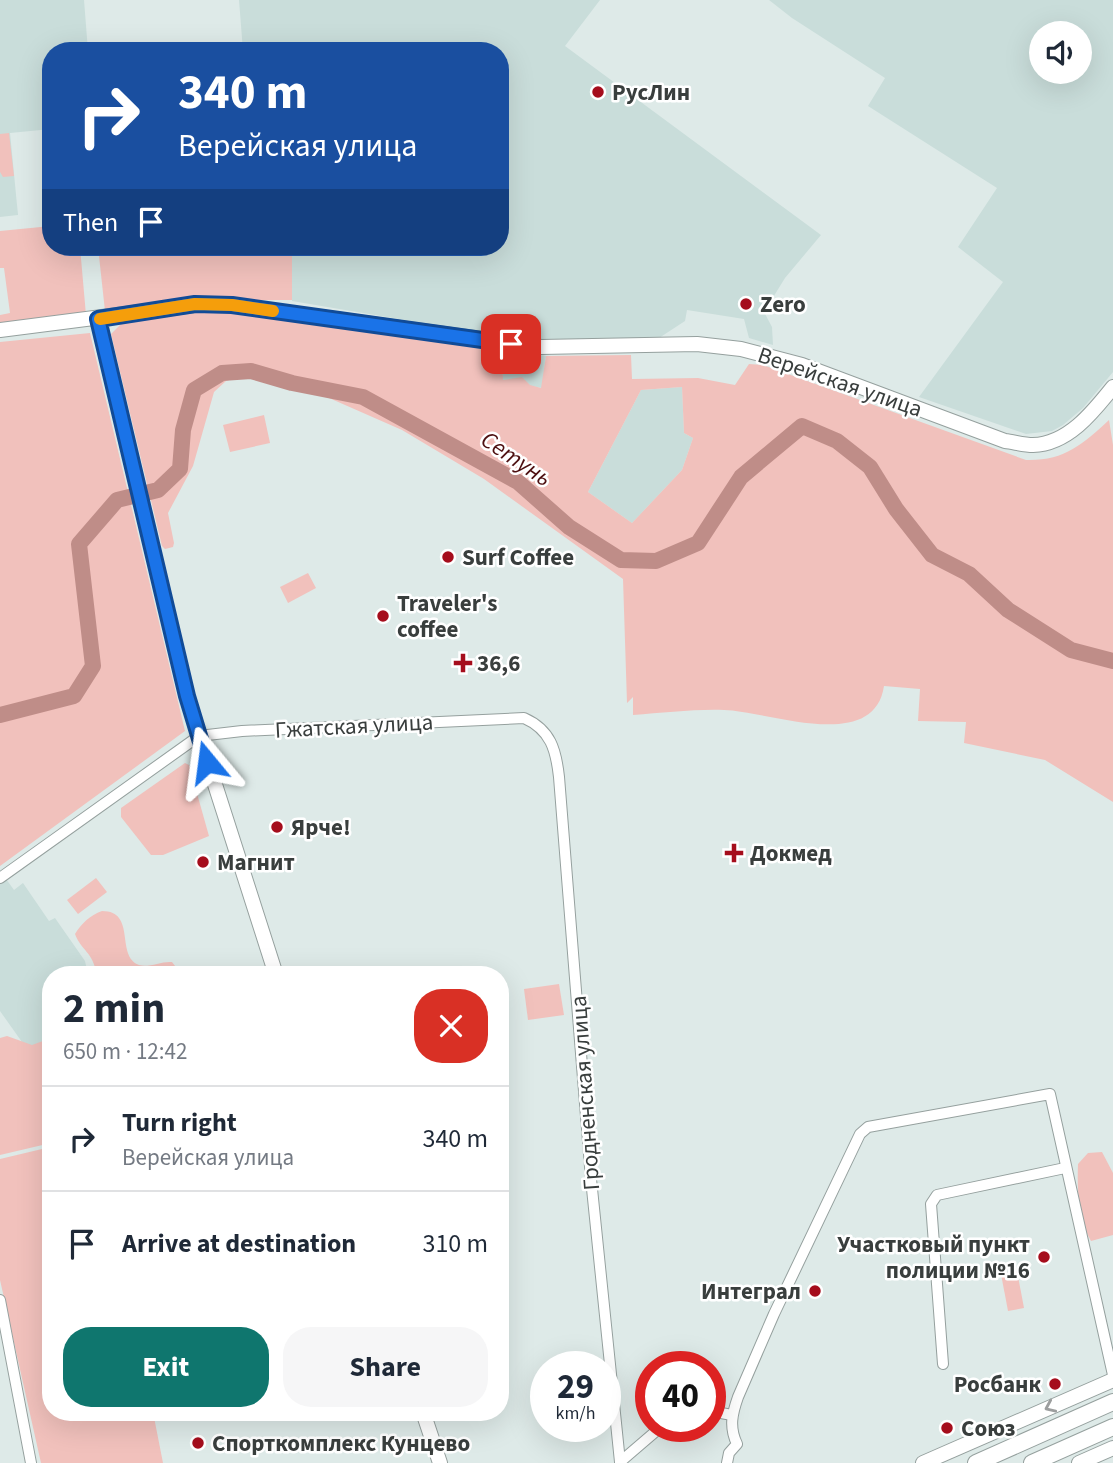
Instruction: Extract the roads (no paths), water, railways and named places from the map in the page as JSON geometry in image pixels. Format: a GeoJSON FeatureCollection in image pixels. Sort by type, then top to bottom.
{"type":"FeatureCollection","features":[{"type":"Feature","properties":{"kind":"main road"},"geometry":{"type":"LineString","coordinates":[[976,1463],[1113,1402]]}},
{"type":"Feature","properties":{"kind":"main road"},"geometry":{"type":"LineString","coordinates":[[1032,1463],[1113,1427]]}},
{"type":"Feature","properties":{"kind":"street","name":"Верейская улица"},"geometry":{"type":"LineString","coordinates":[[0,330],[195,304],[232,305],[541,347],[697,344],[741,349],[802,365],[1005,441],[1035,445],[1063,437],[1084,420],[1113,387]]}},
{"type":"Feature","properties":{"kind":"street"},"geometry":{"type":"LineString","coordinates":[[98,319],[199,736],[272,966]]}},
{"type":"Feature","properties":{"kind":"street","name":"Гжатская улица"},"geometry":{"type":"LineString","coordinates":[[0,878],[199,736],[250,731],[524,718],[541,728]]}},
{"type":"Feature","properties":{"kind":"street","name":"Гродненская улица"},"geometry":{"type":"LineString","coordinates":[[541,728],[552,743],[558,769],[591,1179],[620,1463]]}},
{"type":"Feature","properties":{"kind":"street"},"geometry":{"type":"LineString","coordinates":[[727,1463],[729,1453],[737,1444],[732,1429],[732,1415],[774,1314],[860,1134],[867,1127],[1050,1094],[1113,1378],[924,1463]]}},
{"type":"Feature","properties":{"kind":"street"},"geometry":{"type":"LineString","coordinates":[[943,1364],[931,1204],[937,1195],[1065,1168]]}},
{"type":"Feature","properties":{"kind":"street"},"geometry":{"type":"LineString","coordinates":[[0,1300],[31,1463]]}},
{"type":"Feature","properties":{"kind":"street"},"geometry":{"type":"LineString","coordinates":[[726,1414],[732,1415]]}},
{"type":"Feature","properties":{"kind":"street"},"geometry":{"type":"LineString","coordinates":[[425,1421],[440,1463]]}},
{"type":"Feature","properties":{"kind":"street","name":"Гродненская улица"},"geometry":{"type":"LineString","coordinates":[[620,1463],[644,1442]]}},
{"type":"Feature","properties":{"kind":"street"},"geometry":{"type":"LineString","coordinates":[[1079,1463],[1113,1448]]}},
{"type":"Feature","properties":{"kind":"waterway","name":"Сетунь"},"geometry":{"type":"LineString","coordinates":[[0,715],[74,696],[93,666],[79,544],[117,500],[158,490],[180,469],[183,430],[194,390],[222,373],[251,371],[292,383],[363,397],[518,482],[569,527],[621,560],[656,561],[698,543],[741,477],[802,426],[837,441],[870,467],[896,509],[932,555],[969,574],[1008,610],[1071,650],[1113,661]]}},
{"type":"Feature","properties":{"kind":"place","name":"РусЛин"},"geometry":{"type":"Point","coordinates":[598,92]}},
{"type":"Feature","properties":{"kind":"place","name":"Zero"},"geometry":{"type":"Point","coordinates":[746,304]}},
{"type":"Feature","properties":{"kind":"place","name":"Surf Coffee"},"geometry":{"type":"Point","coordinates":[448,557]}},
{"type":"Feature","properties":{"kind":"place","name":"Traveler's coffee"},"geometry":{"type":"Point","coordinates":[383,616]}},
{"type":"Feature","properties":{"kind":"place","name":"36,6"},"geometry":{"type":"Point","coordinates":[463,663]}},
{"type":"Feature","properties":{"kind":"place","name":"Ярче!"},"geometry":{"type":"Point","coordinates":[277,827]}},
{"type":"Feature","properties":{"kind":"place","name":"Докмед"},"geometry":{"type":"Point","coordinates":[734,853]}},
{"type":"Feature","properties":{"kind":"place","name":"Магнит"},"geometry":{"type":"Point","coordinates":[203,862]}},
{"type":"Feature","properties":{"kind":"place","name":"Участковый пункт полиции №16"},"geometry":{"type":"Point","coordinates":[1044,1257]}},
{"type":"Feature","properties":{"kind":"place","name":"Интеграл"},"geometry":{"type":"Point","coordinates":[815,1291]}},
{"type":"Feature","properties":{"kind":"place","name":"Росбанк"},"geometry":{"type":"Point","coordinates":[1055,1384]}},
{"type":"Feature","properties":{"kind":"place","name":"Союз"},"geometry":{"type":"Point","coordinates":[947,1428]}},
{"type":"Feature","properties":{"kind":"place","name":"Спорткомплекс Кунцево"},"geometry":{"type":"Point","coordinates":[198,1443]}}]}
